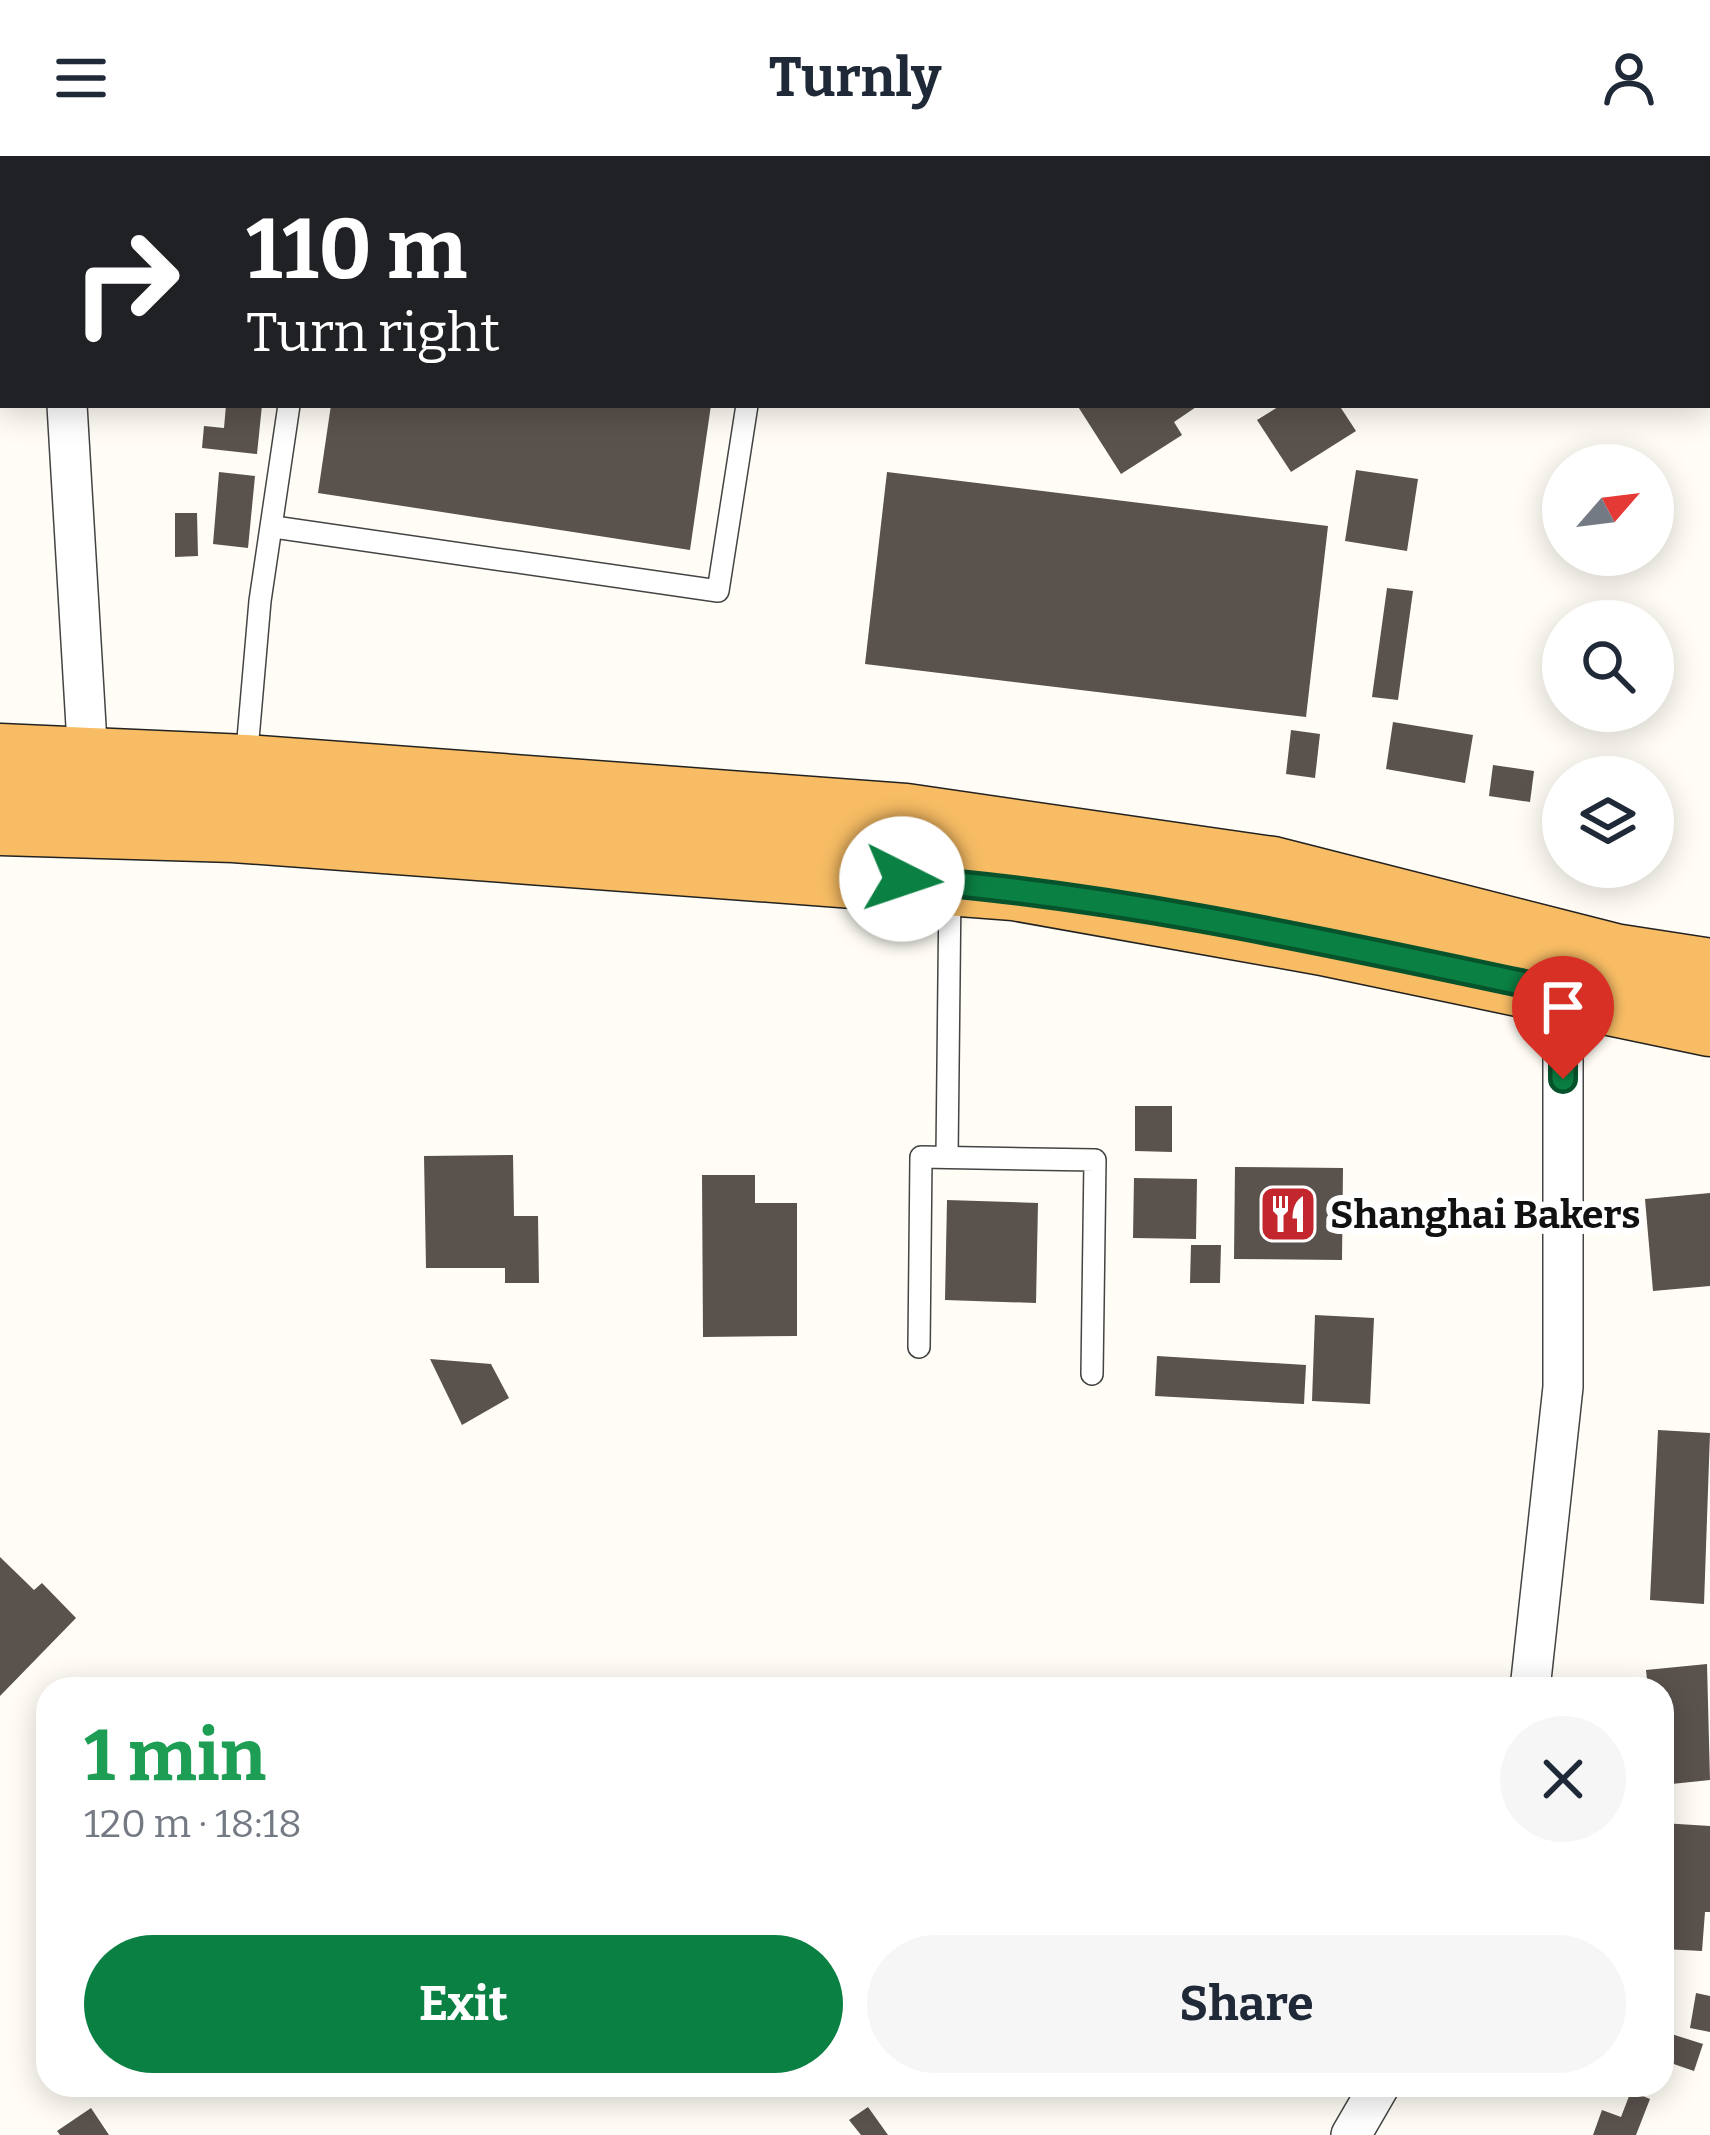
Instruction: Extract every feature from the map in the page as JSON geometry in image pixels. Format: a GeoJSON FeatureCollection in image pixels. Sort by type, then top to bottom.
{"type":"FeatureCollection","features":[{"type":"Feature","properties":{"kind":"highway"},"geometry":{"type":"LineString","coordinates":[[0,757],[246,768],[905,817],[1272,870],[1614,957],[1710,972]]}},
{"type":"Feature","properties":{"kind":"highway"},"geometry":{"type":"LineString","coordinates":[[0,822],[234,829],[950,882],[1166,911],[1710,1023]]}},
{"type":"Feature","properties":{"kind":"street"},"geometry":{"type":"LineString","coordinates":[[67,408],[88,760]]}},
{"type":"Feature","properties":{"kind":"street"},"geometry":{"type":"LineString","coordinates":[[1531,1677],[1563,1387],[1563,992]]}},
{"type":"Feature","properties":{"kind":"street"},"geometry":{"type":"LineString","coordinates":[[1351,2135],[1373,2097]]}},
{"type":"Feature","properties":{"kind":"lane"},"geometry":{"type":"LineString","coordinates":[[246,768],[260,601],[289,408]]}},
{"type":"Feature","properties":{"kind":"lane"},"geometry":{"type":"LineString","coordinates":[[274,527],[718,591],[747,408]]}},
{"type":"Feature","properties":{"kind":"lane"},"geometry":{"type":"LineString","coordinates":[[947,1157],[950,882]]}},
{"type":"Feature","properties":{"kind":"lane"},"geometry":{"type":"LineString","coordinates":[[919,1347],[921,1156],[1094,1160],[1092,1374]]}},
{"type":"Feature","properties":{"kind":"building"},"geometry":{"type":"Polygon","coordinates":[[[226,408],[262,408],[257,454],[202,448],[204,426],[224,428],[226,408]]]}},
{"type":"Feature","properties":{"kind":"building"},"geometry":{"type":"Polygon","coordinates":[[[331,408],[711,408],[690,550],[318,493],[331,408]]]}},
{"type":"Feature","properties":{"kind":"building"},"geometry":{"type":"Polygon","coordinates":[[[1079,408],[1195,408],[1174,422],[1182,435],[1121,474],[1079,408]]]}},
{"type":"Feature","properties":{"kind":"building"},"geometry":{"type":"Polygon","coordinates":[[[1276,408],[1341,408],[1356,431],[1291,472],[1257,420],[1276,408]]]}},
{"type":"Feature","properties":{"kind":"building"},"geometry":{"type":"Polygon","coordinates":[[[1356,470],[1418,479],[1407,551],[1345,541],[1356,470]]]}},
{"type":"Feature","properties":{"kind":"building"},"geometry":{"type":"Polygon","coordinates":[[[219,472],[255,476],[248,548],[213,544],[219,472]]]}},
{"type":"Feature","properties":{"kind":"building"},"geometry":{"type":"Polygon","coordinates":[[[887,472],[1328,526],[1306,717],[865,664],[887,472]]]}},
{"type":"Feature","properties":{"kind":"building"},"geometry":{"type":"Polygon","coordinates":[[[175,513],[197,513],[198,556],[175,557],[175,513]]]}},
{"type":"Feature","properties":{"kind":"building"},"geometry":{"type":"Polygon","coordinates":[[[1387,588],[1413,591],[1398,700],[1372,697],[1387,588]]]}},
{"type":"Feature","properties":{"kind":"building"},"geometry":{"type":"Polygon","coordinates":[[[1393,722],[1473,735],[1465,783],[1386,769],[1393,722]]]}},
{"type":"Feature","properties":{"kind":"building"},"geometry":{"type":"Polygon","coordinates":[[[1291,730],[1320,734],[1315,778],[1286,774],[1291,730]]]}},
{"type":"Feature","properties":{"kind":"building"},"geometry":{"type":"Polygon","coordinates":[[[1493,765],[1534,771],[1530,802],[1489,796],[1493,765]]]}},
{"type":"Feature","properties":{"kind":"building"},"geometry":{"type":"Polygon","coordinates":[[[1135,1106],[1172,1106],[1172,1152],[1135,1151],[1135,1106]]]}},
{"type":"Feature","properties":{"kind":"building"},"geometry":{"type":"Polygon","coordinates":[[[513,1155],[514,1216],[538,1216],[539,1283],[505,1283],[505,1268],[426,1268],[424,1156],[513,1155]]]}},
{"type":"Feature","properties":{"kind":"building","name":"Shanghai Bakers"},"geometry":{"type":"Polygon","coordinates":[[[1235,1167],[1343,1168],[1342,1260],[1234,1259],[1235,1167]]]}},
{"type":"Feature","properties":{"kind":"building"},"geometry":{"type":"Polygon","coordinates":[[[702,1175],[755,1175],[755,1203],[797,1203],[797,1336],[703,1337],[702,1175]]]}},
{"type":"Feature","properties":{"kind":"building"},"geometry":{"type":"Polygon","coordinates":[[[1134,1178],[1197,1179],[1196,1239],[1133,1238],[1134,1178]]]}},
{"type":"Feature","properties":{"kind":"building"},"geometry":{"type":"Polygon","coordinates":[[[1710,1193],[1710,1286],[1653,1291],[1645,1199],[1710,1193]]]}},
{"type":"Feature","properties":{"kind":"building"},"geometry":{"type":"Polygon","coordinates":[[[947,1200],[1038,1203],[1036,1303],[945,1300],[947,1200]]]}},
{"type":"Feature","properties":{"kind":"building"},"geometry":{"type":"Polygon","coordinates":[[[1191,1245],[1221,1245],[1220,1283],[1190,1283],[1191,1245]]]}},
{"type":"Feature","properties":{"kind":"building"},"geometry":{"type":"Polygon","coordinates":[[[1315,1315],[1374,1318],[1370,1404],[1312,1401],[1315,1315]]]}},
{"type":"Feature","properties":{"kind":"building"},"geometry":{"type":"Polygon","coordinates":[[[1157,1356],[1306,1365],[1304,1404],[1155,1396],[1157,1356]]]}},
{"type":"Feature","properties":{"kind":"building"},"geometry":{"type":"Polygon","coordinates":[[[430,1359],[491,1364],[509,1398],[462,1425],[430,1359]]]}},
{"type":"Feature","properties":{"kind":"building"},"geometry":{"type":"Polygon","coordinates":[[[1658,1430],[1710,1433],[1704,1604],[1650,1600],[1658,1430]]]}},
{"type":"Feature","properties":{"kind":"building"},"geometry":{"type":"Polygon","coordinates":[[[0,1557],[34,1590],[42,1583],[76,1618],[0,1696],[0,1557]]]}},
{"type":"Feature","properties":{"kind":"building"},"geometry":{"type":"Polygon","coordinates":[[[1707,1664],[1710,1780],[1674,1784],[1674,1677],[1647,1677],[1646,1670],[1707,1664]]]}},
{"type":"Feature","properties":{"kind":"building"},"geometry":{"type":"Polygon","coordinates":[[[1674,1824],[1710,1826],[1710,1912],[1705,1912],[1702,1951],[1674,1950],[1674,1824]]]}},
{"type":"Feature","properties":{"kind":"building"},"geometry":{"type":"Polygon","coordinates":[[[1696,1993],[1710,1996],[1710,2032],[1690,2028],[1696,1993]]]}},
{"type":"Feature","properties":{"kind":"building"},"geometry":{"type":"Polygon","coordinates":[[[1674,2035],[1703,2044],[1694,2071],[1674,2064],[1674,2035]]]}},
{"type":"Feature","properties":{"kind":"building"},"geometry":{"type":"Polygon","coordinates":[[[1629,2097],[1650,2099],[1636,2135],[1593,2135],[1602,2110],[1621,2117],[1629,2097]]]}},
{"type":"Feature","properties":{"kind":"building"},"geometry":{"type":"Polygon","coordinates":[[[868,2107],[888,2135],[861,2135],[849,2120],[868,2107]]]}},
{"type":"Feature","properties":{"kind":"building"},"geometry":{"type":"Polygon","coordinates":[[[91,2108],[109,2135],[60,2135],[57,2131],[91,2108]]]}},
{"type":"Feature","properties":{"kind":"place","name":"Shanghai Bakers"},"geometry":{"type":"Point","coordinates":[1288,1214]}},
{"type":"Feature","properties":{"kind":"route"},"geometry":{"type":"LineString","coordinates":[[902,879],[1014,887],[1166,911],[1563,992],[1563,1079]]}}]}
